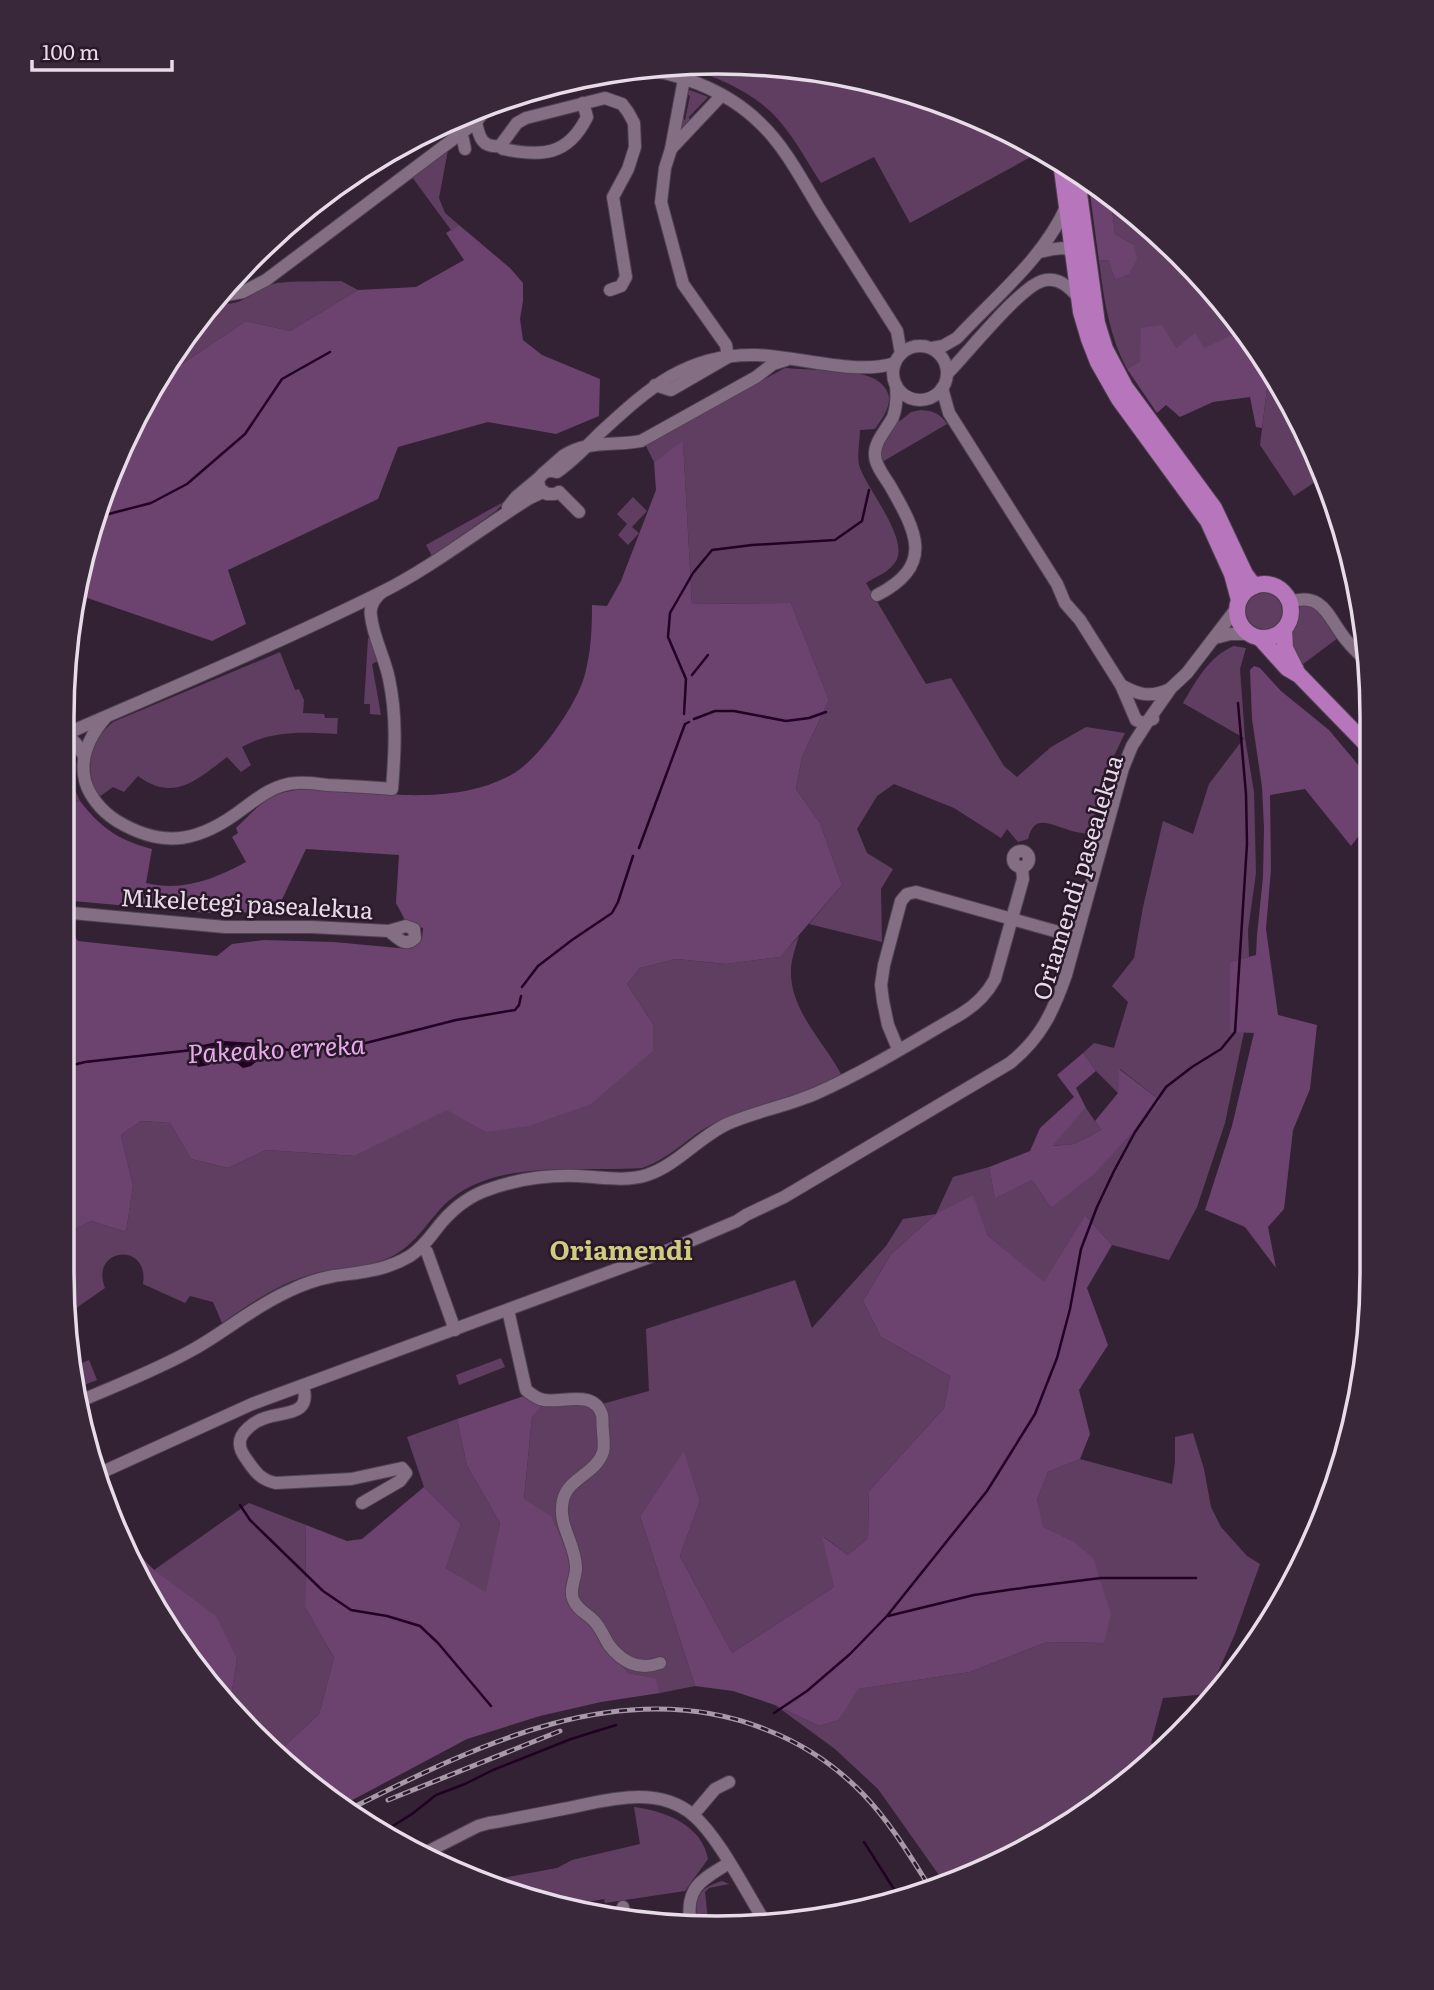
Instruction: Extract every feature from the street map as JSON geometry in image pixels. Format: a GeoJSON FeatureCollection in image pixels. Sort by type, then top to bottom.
{"type":"FeatureCollection","features":[{"type":"Feature","properties":{"kind":"main road"},"geometry":{"type":"LineString","coordinates":[[1063,174],[1073,250],[1086,299],[1114,367],[1125,387],[1214,508],[1245,574],[1254,586]]}},
{"type":"Feature","properties":{"kind":"main road"},"geometry":{"type":"LineString","coordinates":[[1077,183],[1088,340],[1119,399],[1208,521],[1232,574],[1240,624],[1287,668],[1299,675]]}},
{"type":"Feature","properties":{"kind":"main road"},"geometry":{"type":"LineString","coordinates":[[1238,605],[1247,589],[1254,586],[1269,584],[1283,592],[1289,602],[1291,614],[1284,629],[1285,648],[1299,675],[1360,738]]}},
{"type":"Feature","properties":{"kind":"main road"},"geometry":{"type":"LineString","coordinates":[[1255,636],[1270,638],[1284,629]]}},
{"type":"Feature","properties":{"kind":"main road"},"geometry":{"type":"LineString","coordinates":[[1340,719],[1360,745]]}},
{"type":"Feature","properties":{"kind":"street"},"geometry":{"type":"LineString","coordinates":[[671,75],[722,95],[745,110],[772,136],[897,331],[943,359],[947,374]]}},
{"type":"Feature","properties":{"kind":"street"},"geometry":{"type":"LineString","coordinates":[[684,79],[665,168],[662,202],[683,284],[726,345],[728,357]]}},
{"type":"Feature","properties":{"kind":"street"},"geometry":{"type":"LineString","coordinates":[[671,149],[722,95]]}},
{"type":"Feature","properties":{"kind":"street"},"geometry":{"type":"LineString","coordinates":[[500,146],[517,123],[526,118],[605,98],[622,104],[634,123],[635,147],[613,197],[626,277],[621,286],[610,290]]}},
{"type":"Feature","properties":{"kind":"street"},"geometry":{"type":"LineString","coordinates":[[482,118],[480,138],[485,145],[533,155],[558,149],[582,127],[587,117],[583,103]]}},
{"type":"Feature","properties":{"kind":"street"},"geometry":{"type":"LineString","coordinates":[[232,294],[243,292],[266,280],[472,122]]}},
{"type":"Feature","properties":{"kind":"street"},"geometry":{"type":"LineString","coordinates":[[458,128],[465,149]]}},
{"type":"Feature","properties":{"kind":"street"},"geometry":{"type":"LineString","coordinates":[[871,368],[898,358],[914,346],[943,346],[957,338],[1040,252],[1067,205]]}},
{"type":"Feature","properties":{"kind":"street"},"geometry":{"type":"LineString","coordinates":[[1040,252],[1066,247],[1073,250]]}},
{"type":"Feature","properties":{"kind":"street"},"geometry":{"type":"LineString","coordinates":[[893,416],[920,399],[938,393],[943,388],[947,374],[1006,311],[1036,284],[1058,281],[1086,299]]}},
{"type":"Feature","properties":{"kind":"street"},"geometry":{"type":"LineString","coordinates":[[877,595],[906,576],[913,565],[915,555],[915,541],[909,524],[874,453],[893,416],[897,401],[897,331]]}},
{"type":"Feature","properties":{"kind":"street"},"geometry":{"type":"LineString","coordinates":[[501,516],[516,498],[553,479],[655,385],[690,366],[728,357],[756,355],[871,368],[895,382],[908,397],[920,399],[949,413]]}},
{"type":"Feature","properties":{"kind":"street"},"geometry":{"type":"LineString","coordinates":[[74,731],[292,636],[382,592],[530,498],[543,492],[551,495],[553,479],[565,455],[587,447],[641,441],[756,377],[774,364],[790,359]]}},
{"type":"Feature","properties":{"kind":"street"},"geometry":{"type":"LineString","coordinates":[[943,388],[949,413],[1060,589],[1065,603],[1074,612],[1121,685],[1136,720],[1143,723],[1155,718],[1166,708]]}},
{"type":"Feature","properties":{"kind":"street"},"geometry":{"type":"LineString","coordinates":[[553,479],[579,512]]}},
{"type":"Feature","properties":{"kind":"street"},"geometry":{"type":"LineString","coordinates":[[106,716],[91,736],[84,756],[83,774],[86,787],[97,805],[110,817],[143,835],[173,839],[209,831],[270,790],[285,785],[296,783],[393,789],[393,698],[370,615],[373,603],[382,592]]}},
{"type":"Feature","properties":{"kind":"street"},"geometry":{"type":"LineString","coordinates":[[1289,602],[1308,598],[1321,604],[1357,652]]}},
{"type":"Feature","properties":{"kind":"street","name":"Oriamendi pasealekua"},"geometry":{"type":"LineString","coordinates":[[105,1471],[217,1419],[303,1385],[669,1250],[737,1221],[1010,1063],[1038,1035],[1056,1005],[1123,768],[1132,746],[1171,688],[1187,673],[1238,605]]}},
{"type":"Feature","properties":{"kind":"street"},"geometry":{"type":"LineString","coordinates":[[1215,638],[1230,634],[1255,636]]}},
{"type":"Feature","properties":{"kind":"street","name":"Oriamendi pasealekua"},"geometry":{"type":"LineString","coordinates":[[737,1221],[772,1211],[1012,1072],[1051,1031],[1071,981],[1127,779],[1142,743],[1178,693],[1187,673]]}},
{"type":"Feature","properties":{"kind":"street"},"geometry":{"type":"LineString","coordinates":[[1121,685],[1142,695],[1160,693],[1171,688]]}},
{"type":"Feature","properties":{"kind":"street"},"geometry":{"type":"LineString","coordinates":[[1130,709],[1132,746]]}},
{"type":"Feature","properties":{"kind":"street"},"geometry":{"type":"LineString","coordinates":[[74,741],[84,756]]}},
{"type":"Feature","properties":{"kind":"street"},"geometry":{"type":"LineString","coordinates":[[86,1399],[166,1364],[288,1291],[312,1281],[388,1267],[410,1256],[422,1247],[456,1208],[469,1198],[489,1189],[532,1178],[644,1176],[672,1163],[727,1124],[817,1093],[972,1007],[995,979],[1023,879],[1022,867]]}},
{"type":"Feature","properties":{"kind":"street"},"geometry":{"type":"LineString","coordinates":[[898,1049],[888,1025],[881,985],[894,924],[901,901],[907,894],[916,892],[1076,937]]}},
{"type":"Feature","properties":{"kind":"street","name":"Mikeletegi pasealekua"},"geometry":{"type":"LineString","coordinates":[[74,913],[225,927],[312,926],[389,931]]}},
{"type":"Feature","properties":{"kind":"street"},"geometry":{"type":"LineString","coordinates":[[1076,937],[1089,917]]}},
{"type":"Feature","properties":{"kind":"street"},"geometry":{"type":"LineString","coordinates":[[1071,981],[1077,947],[1076,937]]}},
{"type":"Feature","properties":{"kind":"street"},"geometry":{"type":"LineString","coordinates":[[422,1247],[427,1252],[455,1329]]}},
{"type":"Feature","properties":{"kind":"street"},"geometry":{"type":"LineString","coordinates":[[508,1310],[526,1390],[544,1400],[586,1399],[598,1406],[602,1415],[603,1453],[588,1472],[569,1487],[562,1504],[562,1520],[576,1569],[573,1598],[581,1611],[599,1626],[610,1646],[625,1659],[640,1668],[660,1663]]}},
{"type":"Feature","properties":{"kind":"street"},"geometry":{"type":"LineString","coordinates":[[303,1385],[306,1395],[304,1403],[298,1409],[264,1418],[242,1435],[239,1444],[244,1455],[264,1480],[276,1483],[351,1479],[402,1468],[406,1474],[400,1480],[362,1503]]}},
{"type":"Feature","properties":{"kind":"street"},"geometry":{"type":"LineString","coordinates":[[692,1815],[715,1789],[729,1782]]}},
{"type":"Feature","properties":{"kind":"street"},"geometry":{"type":"LineString","coordinates":[[431,1850],[489,1823],[629,1797],[660,1799],[679,1806],[706,1829],[761,1915]]}},
{"type":"Feature","properties":{"kind":"street"},"geometry":{"type":"LineString","coordinates":[[690,1915],[690,1896],[697,1885],[729,1863]]}},
{"type":"Feature","properties":{"kind":"shaded area"},"geometry":{"type":"Polygon","coordinates":[[[705,74],[801,79],[884,95],[963,122],[1032,156],[910,223],[874,157],[821,183],[792,137],[771,112],[743,91],[705,74]]]}},
{"type":"Feature","properties":{"kind":"shaded area"},"geometry":{"type":"Polygon","coordinates":[[[690,90],[708,97],[689,117],[690,124],[682,133],[678,128],[681,117],[685,120],[690,96],[685,93],[690,90]]]}},
{"type":"Feature","properties":{"kind":"shaded area"},"geometry":{"type":"Polygon","coordinates":[[[448,150],[439,198],[445,213],[459,225],[451,230],[412,177],[448,150]]]}},
{"type":"Feature","properties":{"kind":"shaded area"},"geometry":{"type":"Polygon","coordinates":[[[1090,192],[1112,208],[1115,234],[1134,245],[1137,259],[1129,274],[1115,279],[1108,260],[1099,261],[1090,192]]]}},
{"type":"Feature","properties":{"kind":"shaded area"},"geometry":{"type":"Polygon","coordinates":[[[1112,208],[1172,262],[1235,334],[1204,349],[1195,334],[1176,348],[1140,361],[1127,369],[1105,303],[1099,261],[1108,260],[1115,279],[1134,245],[1115,234],[1112,208]]]}},
{"type":"Feature","properties":{"kind":"shaded area"},"geometry":{"type":"Polygon","coordinates":[[[459,225],[510,268],[523,283],[520,319],[523,340],[542,355],[600,379],[599,416],[556,434],[488,422],[398,447],[378,499],[228,570],[246,624],[212,641],[85,597],[95,550],[122,471],[140,432],[178,365],[246,321],[290,331],[358,290],[416,287],[464,260],[446,233],[459,225]]]}},
{"type":"Feature","properties":{"kind":"shaded area"},"geometry":{"type":"Polygon","coordinates":[[[341,281],[358,290],[290,331],[246,321],[178,365],[224,304],[240,301],[275,283],[341,281]]]}},
{"type":"Feature","properties":{"kind":"shaded area"},"geometry":{"type":"Polygon","coordinates":[[[1162,325],[1176,348],[1195,333],[1204,348],[1234,334],[1268,384],[1262,428],[1256,427],[1250,397],[1213,402],[1180,417],[1166,405],[1157,413],[1127,369],[1140,361],[1141,328],[1162,325]]]}},
{"type":"Feature","properties":{"kind":"shaded area"},"geometry":{"type":"Polygon","coordinates":[[[785,368],[864,375],[879,382],[888,392],[888,407],[875,429],[860,430],[858,460],[864,477],[886,514],[899,552],[890,568],[866,583],[926,684],[951,678],[1004,766],[1017,777],[1051,747],[1086,727],[1125,733],[1113,758],[1089,834],[1043,823],[1034,826],[1028,839],[1018,842],[1007,829],[1001,838],[954,808],[894,784],[877,796],[857,829],[867,853],[893,869],[881,889],[882,942],[809,924],[842,885],[820,823],[796,789],[802,757],[829,700],[791,603],[692,604],[683,442],[654,462],[645,444],[785,368]]]}},
{"type":"Feature","properties":{"kind":"shaded area"},"geometry":{"type":"Polygon","coordinates":[[[1268,384],[1294,432],[1316,481],[1294,496],[1260,445],[1268,384]]]}},
{"type":"Feature","properties":{"kind":"shaded area"},"geometry":{"type":"Polygon","coordinates":[[[921,410],[936,413],[947,424],[882,462],[881,451],[897,420],[921,410]]]}},
{"type":"Feature","properties":{"kind":"shaded area"},"geometry":{"type":"Polygon","coordinates":[[[683,441],[692,604],[791,603],[829,700],[802,757],[796,789],[820,823],[842,885],[780,957],[726,964],[676,959],[640,968],[627,984],[653,1024],[653,1051],[591,1104],[529,1126],[485,1132],[447,1110],[355,1156],[266,1150],[228,1168],[191,1159],[170,1123],[141,1121],[121,1135],[133,1186],[126,1232],[91,1221],[74,1230],[74,936],[78,941],[217,956],[232,944],[264,940],[334,942],[409,949],[422,939],[423,928],[406,922],[396,903],[399,855],[306,849],[276,912],[208,913],[74,901],[74,802],[80,801],[95,819],[111,832],[129,842],[152,849],[146,883],[172,886],[198,882],[246,862],[232,837],[238,833],[236,828],[260,805],[276,795],[304,789],[403,795],[445,794],[472,790],[511,775],[522,768],[544,745],[566,715],[581,686],[589,657],[592,605],[607,606],[621,581],[656,490],[654,462],[683,441]]]}},
{"type":"Feature","properties":{"kind":"shaded area"},"geometry":{"type":"Polygon","coordinates":[[[633,497],[647,511],[632,527],[639,533],[628,545],[618,535],[627,524],[617,514],[633,497]]]}},
{"type":"Feature","properties":{"kind":"shaded area"},"geometry":{"type":"Polygon","coordinates":[[[507,500],[496,511],[432,556],[426,545],[507,500]]]}},
{"type":"Feature","properties":{"kind":"shaded area"},"geometry":{"type":"Polygon","coordinates":[[[1264,593],[1277,598],[1282,611],[1277,624],[1264,629],[1251,624],[1246,611],[1251,598],[1264,593]]]}},
{"type":"Feature","properties":{"kind":"shaded area"},"geometry":{"type":"Polygon","coordinates":[[[1309,604],[1322,615],[1338,638],[1303,664],[1295,654],[1292,639],[1300,607],[1309,604]]]}},
{"type":"Feature","properties":{"kind":"shaded area"},"geometry":{"type":"Polygon","coordinates":[[[368,638],[378,661],[372,664],[381,715],[370,714],[370,704],[364,704],[368,638]]]}},
{"type":"Feature","properties":{"kind":"shaded area"},"geometry":{"type":"Polygon","coordinates":[[[1234,646],[1246,648],[1240,669],[1245,738],[1254,792],[1256,873],[1248,930],[1249,957],[1230,962],[1230,1032],[1244,1032],[1225,1123],[1197,1207],[1169,1260],[1112,1245],[1085,1215],[1044,1283],[987,1235],[936,1214],[953,1177],[989,1167],[995,1197],[1032,1180],[1051,1208],[1161,1101],[1120,1069],[1118,1093],[1083,1053],[1094,1043],[1114,1048],[1128,1002],[1112,986],[1134,958],[1163,821],[1193,834],[1209,784],[1244,738],[1183,703],[1204,670],[1217,656],[1234,646]]]}},
{"type":"Feature","properties":{"kind":"shaded area"},"geometry":{"type":"Polygon","coordinates":[[[280,652],[295,690],[299,689],[304,700],[303,713],[338,718],[337,734],[300,733],[253,741],[242,747],[251,765],[241,772],[227,757],[185,785],[163,788],[138,776],[124,792],[113,787],[99,797],[91,777],[91,757],[99,738],[113,722],[280,652]]]}},
{"type":"Feature","properties":{"kind":"shaded area"},"geometry":{"type":"Polygon","coordinates":[[[1254,666],[1260,668],[1281,691],[1329,730],[1360,767],[1360,834],[1351,846],[1305,789],[1270,795],[1271,869],[1266,929],[1278,1015],[1317,1025],[1310,1089],[1293,1130],[1284,1209],[1268,1227],[1276,1268],[1245,1227],[1205,1210],[1232,1126],[1254,1033],[1230,1032],[1230,962],[1256,955],[1263,877],[1262,787],[1252,719],[1250,670],[1254,666]]]}},
{"type":"Feature","properties":{"kind":"shaded area"},"geometry":{"type":"Polygon","coordinates":[[[74,788],[80,801],[74,802],[74,788]]]}},
{"type":"Feature","properties":{"kind":"shaded area"},"geometry":{"type":"Polygon","coordinates":[[[799,936],[791,968],[795,997],[808,1024],[841,1074],[807,1090],[715,1123],[662,1159],[642,1168],[524,1172],[479,1183],[448,1201],[397,1254],[376,1263],[303,1277],[255,1301],[222,1323],[213,1302],[190,1296],[185,1303],[143,1284],[143,1270],[138,1261],[121,1254],[112,1257],[105,1264],[102,1274],[105,1288],[75,1309],[74,1230],[91,1221],[126,1232],[133,1186],[121,1135],[141,1121],[170,1123],[191,1159],[228,1168],[266,1150],[355,1156],[447,1109],[485,1132],[653,1024],[627,984],[640,968],[676,959],[726,964],[779,957],[799,936]]]}},
{"type":"Feature","properties":{"kind":"shaded area"},"geometry":{"type":"Polygon","coordinates":[[[223,1041],[257,1043],[257,1061],[243,1068],[233,1060],[219,1057],[209,1065],[198,1067],[187,1048],[223,1041]]]}},
{"type":"Feature","properties":{"kind":"shaded area"},"geometry":{"type":"Polygon","coordinates":[[[1083,1053],[1096,1071],[1076,1088],[1086,1108],[1052,1146],[1074,1144],[1101,1130],[1095,1121],[1118,1093],[1119,1069],[1161,1101],[1094,1174],[1051,1208],[1032,1180],[995,1198],[989,1167],[1030,1151],[1040,1128],[1074,1097],[1057,1075],[1083,1053]]]}},
{"type":"Feature","properties":{"kind":"shaded area"},"geometry":{"type":"Polygon","coordinates":[[[1086,1108],[1101,1130],[1074,1144],[1051,1146],[1086,1108]]]}},
{"type":"Feature","properties":{"kind":"shaded area"},"geometry":{"type":"Polygon","coordinates":[[[973,1195],[987,1235],[1044,1282],[1085,1215],[1112,1245],[1087,1288],[1108,1345],[1079,1390],[1090,1434],[1080,1459],[1048,1472],[1037,1500],[1043,1527],[1073,1541],[1093,1558],[1111,1614],[1104,1643],[1047,1642],[970,1672],[858,1689],[839,1720],[819,1726],[775,1705],[733,1691],[695,1686],[640,1516],[684,1451],[700,1501],[680,1556],[732,1653],[834,1587],[822,1536],[848,1555],[868,1538],[869,1491],[944,1408],[950,1376],[881,1337],[863,1301],[891,1254],[936,1214],[973,1195]]]}},
{"type":"Feature","properties":{"kind":"shaded area"},"geometry":{"type":"Polygon","coordinates":[[[936,1214],[891,1254],[863,1301],[881,1337],[950,1376],[944,1408],[869,1491],[868,1538],[848,1555],[824,1537],[834,1587],[732,1653],[680,1556],[700,1501],[684,1452],[640,1516],[695,1686],[660,1693],[654,1678],[628,1673],[567,1598],[524,1499],[532,1417],[544,1404],[602,1404],[649,1391],[646,1329],[795,1280],[812,1328],[886,1246],[903,1219],[936,1214]]]}},
{"type":"Feature","properties":{"kind":"shaded area"},"geometry":{"type":"Polygon","coordinates":[[[501,1358],[505,1367],[459,1385],[456,1375],[501,1358]]]}},
{"type":"Feature","properties":{"kind":"shaded area"},"geometry":{"type":"Polygon","coordinates":[[[89,1360],[97,1380],[84,1385],[80,1364],[89,1360]]]}},
{"type":"Feature","properties":{"kind":"shaded area"},"geometry":{"type":"Polygon","coordinates":[[[524,1396],[544,1404],[532,1417],[524,1499],[551,1516],[572,1563],[567,1598],[628,1673],[655,1678],[660,1693],[601,1702],[540,1716],[467,1739],[350,1801],[283,1748],[319,1714],[334,1658],[305,1607],[306,1525],[347,1541],[362,1539],[424,1487],[461,1524],[446,1568],[486,1592],[500,1523],[467,1466],[457,1419],[524,1396]]]}},
{"type":"Feature","properties":{"kind":"shaded area"},"geometry":{"type":"Polygon","coordinates":[[[457,1419],[467,1466],[500,1523],[487,1593],[446,1568],[461,1524],[424,1487],[407,1437],[457,1419]]]}},
{"type":"Feature","properties":{"kind":"shaded area"},"geometry":{"type":"Polygon","coordinates":[[[1193,1433],[1204,1469],[1211,1507],[1221,1527],[1247,1556],[1260,1564],[1235,1634],[1213,1683],[1203,1694],[1163,1698],[1151,1743],[1154,1745],[1109,1784],[1039,1830],[1002,1850],[940,1876],[878,1789],[835,1749],[775,1705],[819,1726],[839,1720],[857,1689],[970,1672],[1047,1642],[1104,1643],[1073,1541],[1042,1527],[1037,1500],[1048,1472],[1080,1459],[1172,1484],[1175,1437],[1193,1433]]]}},
{"type":"Feature","properties":{"kind":"shaded area"},"geometry":{"type":"Polygon","coordinates":[[[249,1503],[306,1525],[305,1607],[334,1658],[319,1714],[283,1748],[231,1695],[237,1659],[154,1570],[249,1503]]]}},
{"type":"Feature","properties":{"kind":"shaded area"},"geometry":{"type":"Polygon","coordinates":[[[138,1553],[154,1570],[216,1616],[237,1659],[231,1695],[182,1631],[138,1553]]]}},
{"type":"Feature","properties":{"kind":"shaded area"},"geometry":{"type":"Polygon","coordinates":[[[634,1807],[669,1816],[690,1829],[704,1847],[708,1859],[685,1891],[605,1903],[604,1899],[585,1903],[550,1895],[500,1879],[557,1868],[572,1860],[640,1844],[634,1807]]]}},
{"type":"Feature","properties":{"kind":"shaded area"},"geometry":{"type":"Polygon","coordinates":[[[722,1881],[729,1884],[709,1888],[705,1892],[708,1916],[697,1916],[698,1899],[708,1887],[722,1881]]]}},
{"type":"Feature","properties":{"kind":"waterway"},"geometry":{"type":"LineString","coordinates":[[107,515],[151,503],[187,484],[245,434],[282,379],[330,352]]}},
{"type":"Feature","properties":{"kind":"waterway"},"geometry":{"type":"LineString","coordinates":[[684,714],[686,679],[668,637],[670,613],[693,573],[712,550],[835,540],[862,521],[869,490]]}},
{"type":"Feature","properties":{"kind":"waterway"},"geometry":{"type":"LineString","coordinates":[[692,675],[708,655]]}},
{"type":"Feature","properties":{"kind":"waterway"},"geometry":{"type":"LineString","coordinates":[[774,1713],[807,1691],[850,1654],[887,1616],[987,1491],[1035,1414],[1057,1358],[1070,1309],[1081,1249],[1097,1207],[1135,1132],[1166,1087],[1221,1049],[1235,1032],[1247,844],[1246,794],[1238,703]]}},
{"type":"Feature","properties":{"kind":"waterway"},"geometry":{"type":"LineString","coordinates":[[694,719],[715,711],[734,711],[786,721],[809,718],[826,712]]}},
{"type":"Feature","properties":{"kind":"waterway","name":"Pakeako erreka"},"geometry":{"type":"LineString","coordinates":[[639,848],[685,724],[689,722]]}},
{"type":"Feature","properties":{"kind":"waterway","name":"Pakeako erreka"},"geometry":{"type":"LineString","coordinates":[[522,987],[538,966],[612,913],[633,856]]}},
{"type":"Feature","properties":{"kind":"waterway","name":"Pakeako erreka"},"geometry":{"type":"LineString","coordinates":[[254,1048],[291,1050],[358,1045],[456,1020],[515,1010],[521,996]]}},
{"type":"Feature","properties":{"kind":"waterway","name":"Pakeako erreka"},"geometry":{"type":"LineString","coordinates":[[74,1065],[192,1050]]}},
{"type":"Feature","properties":{"kind":"waterway"},"geometry":{"type":"LineString","coordinates":[[240,1505],[250,1520],[323,1591],[351,1610],[387,1616],[420,1626],[438,1643],[491,1706]]}},
{"type":"Feature","properties":{"kind":"waterway"},"geometry":{"type":"LineString","coordinates":[[888,1616],[974,1595],[1101,1578],[1196,1578]]}},
{"type":"Feature","properties":{"kind":"waterway"},"geometry":{"type":"LineString","coordinates":[[391,1827],[436,1795],[571,1739],[616,1725]]}},
{"type":"Feature","properties":{"kind":"waterway"},"geometry":{"type":"LineString","coordinates":[[864,1842],[895,1891]]}},
{"type":"Feature","properties":{"kind":"railway"},"geometry":{"type":"LineString","coordinates":[[356,1806],[449,1762],[552,1724],[606,1713],[659,1709],[713,1714],[780,1736],[806,1749],[842,1774],[882,1816],[926,1881]]}},
{"type":"Feature","properties":{"kind":"railway"},"geometry":{"type":"LineString","coordinates":[[388,1800],[560,1731]]}},
{"type":"Feature","properties":{"kind":"district","name":"Oriamendi"},"geometry":{"type":"Point","coordinates":[621,1248]}}]}
